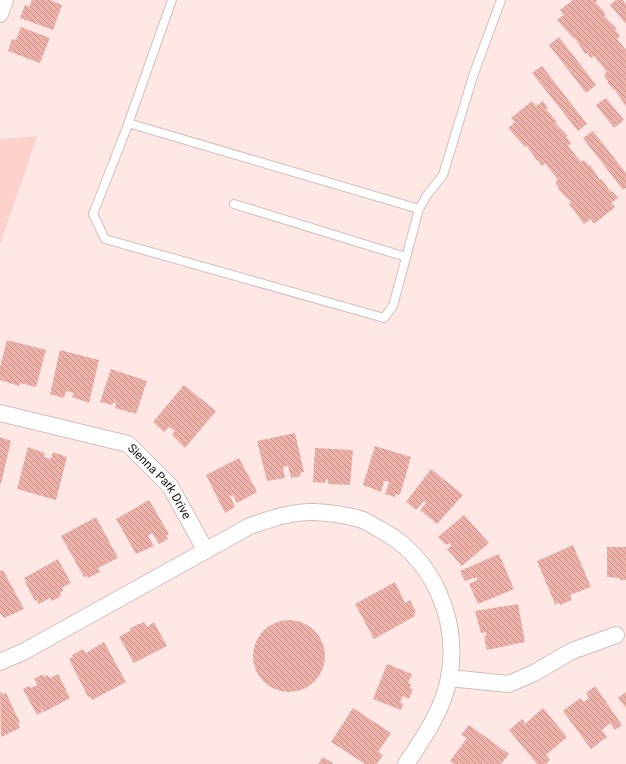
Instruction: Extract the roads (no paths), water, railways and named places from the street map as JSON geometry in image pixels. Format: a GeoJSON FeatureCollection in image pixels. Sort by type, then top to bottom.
{"type":"FeatureCollection","features":[{"type":"Feature","properties":{"kind":"street"},"geometry":{"type":"LineString","coordinates":[[0,14],[5,0]]}},
{"type":"Feature","properties":{"kind":"street","name":"Sienna Park Drive"},"geometry":{"type":"LineString","coordinates":[[0,413],[128,444],[170,486],[206,551]]}},
{"type":"Feature","properties":{"kind":"street"},"geometry":{"type":"LineString","coordinates":[[0,662],[23,652],[250,526],[278,516],[306,513],[337,514],[361,520],[386,533],[408,549],[422,565],[444,602],[452,651],[449,678],[433,722],[406,764]]}},
{"type":"Feature","properties":{"kind":"street"},"geometry":{"type":"LineString","coordinates":[[449,678],[509,684],[534,673],[572,651],[616,635]]}},
{"type":"Feature","properties":{"kind":"lane"},"geometry":{"type":"LineString","coordinates":[[172,0],[128,123],[93,214],[104,239],[384,318],[393,306],[419,209],[427,195],[443,175],[473,76],[501,0]]}},
{"type":"Feature","properties":{"kind":"lane"},"geometry":{"type":"LineString","coordinates":[[128,123],[419,209]]}},
{"type":"Feature","properties":{"kind":"lane"},"geometry":{"type":"LineString","coordinates":[[234,204],[406,257]]}}]}
